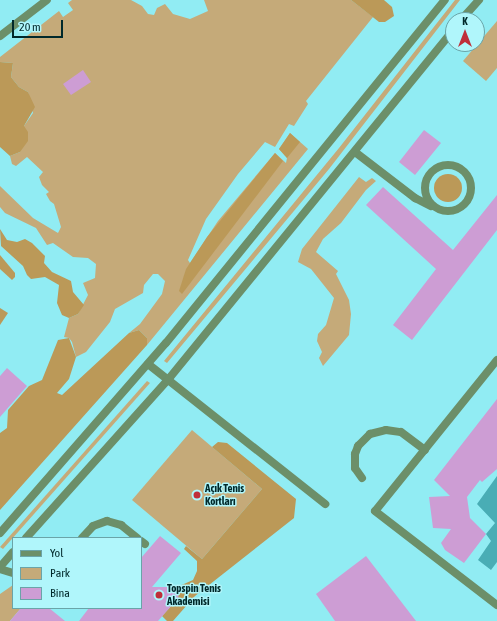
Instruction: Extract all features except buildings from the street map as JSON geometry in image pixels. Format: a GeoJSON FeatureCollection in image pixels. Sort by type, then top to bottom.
{"type":"FeatureCollection","features":[{"type":"Feature","properties":{"kind":"street"},"geometry":{"type":"LineString","coordinates":[[0,36],[47,0]]}},
{"type":"Feature","properties":{"kind":"street"},"geometry":{"type":"LineString","coordinates":[[0,533],[148,364],[445,0]]}},
{"type":"Feature","properties":{"kind":"street"},"geometry":{"type":"LineString","coordinates":[[469,12],[479,0]]}},
{"type":"Feature","properties":{"kind":"street"},"geometry":{"type":"LineString","coordinates":[[27,537],[167,381],[445,40]]}},
{"type":"Feature","properties":{"kind":"street"},"geometry":{"type":"LineString","coordinates":[[355,152],[415,198],[436,209],[452,211],[466,203],[472,190],[468,175],[456,166],[441,166],[429,174],[424,189],[415,198]]}},
{"type":"Feature","properties":{"kind":"street"},"geometry":{"type":"LineString","coordinates":[[424,189],[426,197],[436,209]]}},
{"type":"Feature","properties":{"kind":"street"},"geometry":{"type":"LineString","coordinates":[[497,360],[375,511],[497,605]]}},
{"type":"Feature","properties":{"kind":"street"},"geometry":{"type":"LineString","coordinates":[[148,364],[167,381],[324,504]]}},
{"type":"Feature","properties":{"kind":"street"},"geometry":{"type":"LineString","coordinates":[[362,478],[355,468],[355,454],[358,446],[370,434],[386,430],[401,432],[425,450]]}},
{"type":"Feature","properties":{"kind":"street"},"geometry":{"type":"LineString","coordinates":[[83,537],[93,526],[107,521],[121,525],[136,537]]}},
{"type":"Feature","properties":{"kind":"street"},"geometry":{"type":"LineString","coordinates":[[12,553],[0,568],[12,574]]}},
{"type":"Feature","properties":{"kind":"green space"},"geometry":{"type":"Polygon","coordinates":[[[72,0],[131,0],[142,6],[148,14],[154,15],[157,8],[165,4],[173,14],[190,19],[208,11],[204,0],[351,0],[373,17],[306,101],[308,104],[294,126],[289,124],[275,147],[265,142],[238,174],[206,219],[188,260],[190,263],[218,221],[275,153],[286,163],[287,158],[279,149],[290,133],[308,149],[147,345],[147,338],[139,330],[129,333],[140,324],[162,294],[165,281],[158,274],[153,274],[144,285],[143,293],[115,309],[110,322],[86,352],[76,357],[72,342],[69,338],[64,337],[69,318],[78,314],[88,295],[83,283],[95,278],[96,264],[88,258],[73,257],[53,243],[47,245],[36,228],[5,213],[0,207],[0,186],[33,218],[58,233],[61,227],[54,204],[50,201],[46,194],[49,192],[42,185],[39,177],[43,172],[27,157],[16,166],[12,164],[10,156],[20,152],[24,126],[33,113],[28,92],[19,87],[11,77],[13,63],[0,62],[0,57],[59,11],[63,17],[73,10],[68,3],[72,0]]]}},
{"type":"Feature","properties":{"kind":"green space"},"geometry":{"type":"Polygon","coordinates":[[[455,0],[460,0],[451,12],[446,12],[455,0]]]}},
{"type":"Feature","properties":{"kind":"green space"},"geometry":{"type":"Polygon","coordinates":[[[445,13],[445,19],[329,169],[167,363],[164,361],[339,148],[445,13]]]}},
{"type":"Feature","properties":{"kind":"green space"},"geometry":{"type":"Polygon","coordinates":[[[497,21],[497,68],[486,81],[463,61],[471,52],[485,52],[485,35],[497,21]]]}},
{"type":"Feature","properties":{"kind":"green space"},"geometry":{"type":"Polygon","coordinates":[[[359,177],[366,182],[372,178],[376,181],[366,190],[341,223],[323,239],[316,252],[338,271],[336,274],[349,300],[351,314],[349,335],[323,366],[319,358],[322,352],[317,341],[318,334],[326,325],[334,298],[311,269],[298,262],[302,249],[359,177]]]}},
{"type":"Feature","properties":{"kind":"green space"},"geometry":{"type":"Polygon","coordinates":[[[147,381],[150,383],[14,537],[12,537],[3,549],[0,547],[147,381]]]}},
{"type":"Feature","properties":{"kind":"green space","name":"Açık Tenis Kortları"},"geometry":{"type":"Polygon","coordinates":[[[192,430],[262,489],[202,559],[132,500],[192,430]]]}},
{"type":"Feature","properties":{"kind":"green space"},"geometry":{"type":"Polygon","coordinates":[[[12,586],[12,609],[20,609],[10,621],[0,621],[0,594],[12,586]]]}},
{"type":"Feature","properties":{"kind":"shaded area"},"geometry":{"type":"Polygon","coordinates":[[[351,0],[384,0],[392,7],[394,16],[385,22],[379,22],[351,0]]]}},
{"type":"Feature","properties":{"kind":"shaded area"},"geometry":{"type":"Polygon","coordinates":[[[0,62],[13,63],[11,77],[19,87],[28,92],[35,107],[24,126],[28,132],[28,141],[20,152],[10,156],[0,147],[0,62]]]}},
{"type":"Feature","properties":{"kind":"shaded area"},"geometry":{"type":"Polygon","coordinates":[[[290,133],[300,142],[287,158],[279,149],[290,133]]]}},
{"type":"Feature","properties":{"kind":"shaded area"},"geometry":{"type":"Polygon","coordinates":[[[275,153],[283,161],[182,294],[179,291],[186,269],[207,237],[275,153]]]}},
{"type":"Feature","properties":{"kind":"shaded area"},"geometry":{"type":"Polygon","coordinates":[[[448,174],[458,178],[462,188],[458,198],[448,202],[438,198],[434,188],[438,178],[448,174]]]}},
{"type":"Feature","properties":{"kind":"shaded area"},"geometry":{"type":"Polygon","coordinates":[[[0,229],[7,240],[17,242],[25,239],[32,243],[45,256],[44,263],[52,272],[71,281],[73,292],[84,305],[78,314],[69,318],[62,315],[57,303],[59,285],[45,277],[31,279],[27,275],[23,266],[1,246],[0,229]]]}},
{"type":"Feature","properties":{"kind":"shaded area"},"geometry":{"type":"Polygon","coordinates":[[[0,255],[15,273],[15,277],[12,280],[0,269],[0,255]]]}},
{"type":"Feature","properties":{"kind":"shaded area"},"geometry":{"type":"Polygon","coordinates":[[[0,308],[8,313],[0,325],[0,308]]]}},
{"type":"Feature","properties":{"kind":"shaded area"},"geometry":{"type":"Polygon","coordinates":[[[139,330],[147,338],[147,345],[0,510],[0,433],[7,428],[8,410],[29,386],[42,380],[58,340],[69,338],[76,357],[69,379],[57,393],[62,395],[129,333],[139,330]]]}},
{"type":"Feature","properties":{"kind":"shaded area"},"geometry":{"type":"Polygon","coordinates":[[[218,442],[227,443],[296,499],[294,518],[195,596],[173,621],[167,621],[162,616],[172,605],[179,603],[177,587],[193,580],[197,571],[197,561],[184,549],[186,546],[202,559],[262,489],[212,447],[218,442]]]}},
{"type":"Feature","properties":{"kind":"water"},"geometry":{"type":"Polygon","coordinates":[[[497,476],[497,562],[491,570],[478,560],[491,541],[486,534],[495,523],[477,504],[497,476]]]}},
{"type":"Feature","properties":{"kind":"place","name":"Açık Tenis Kortları"},"geometry":{"type":"Point","coordinates":[197,495]}},
{"type":"Feature","properties":{"kind":"place","name":"Topspin Tenis Akademisi"},"geometry":{"type":"Point","coordinates":[159,595]}}]}
